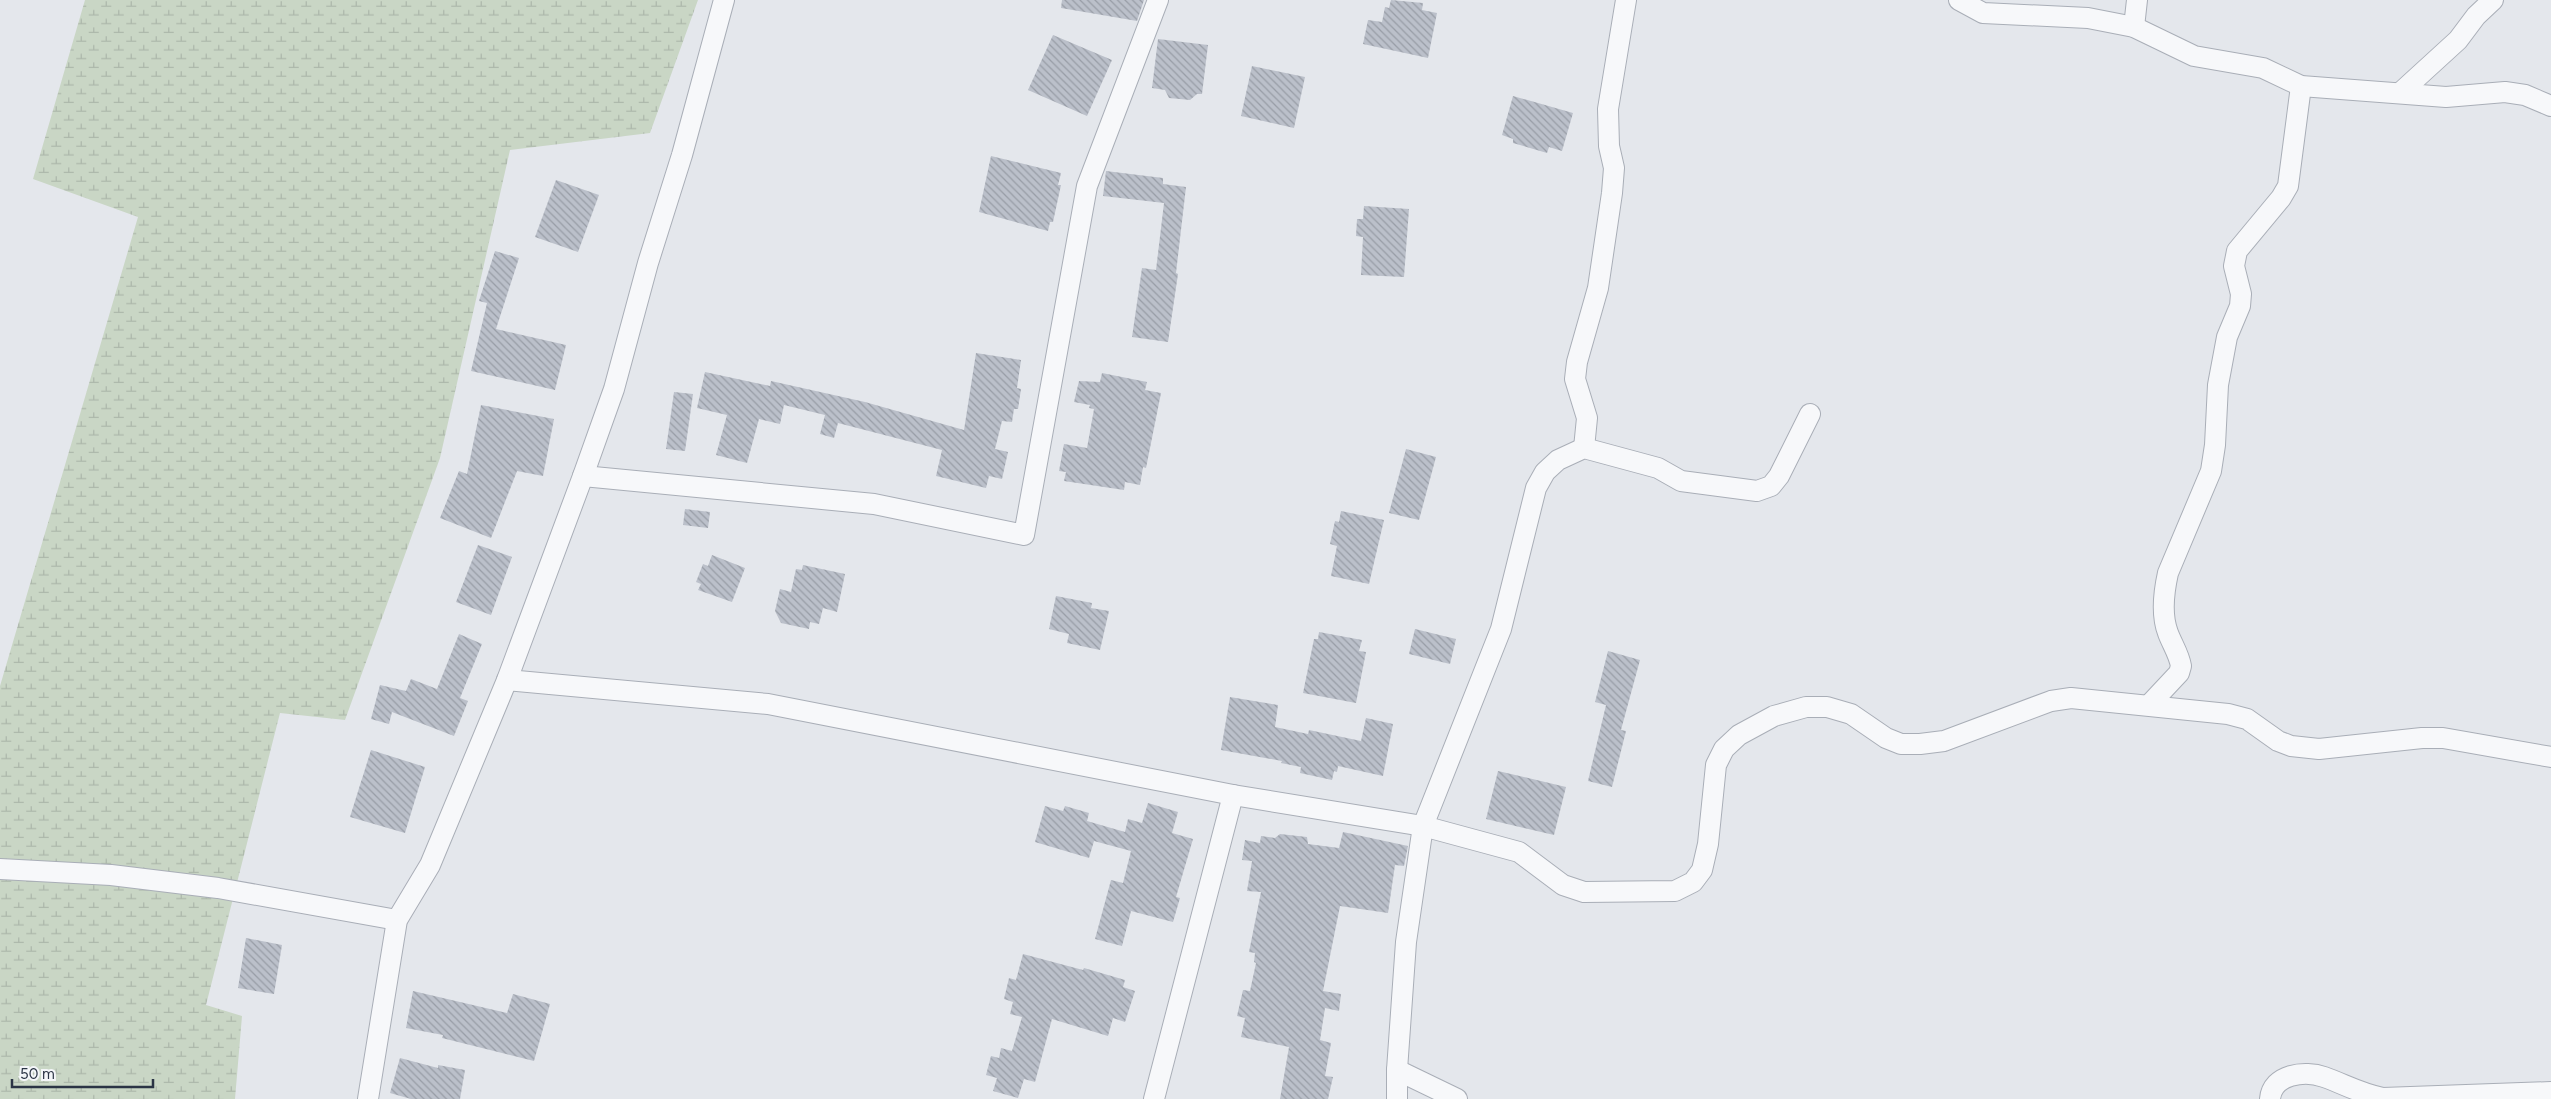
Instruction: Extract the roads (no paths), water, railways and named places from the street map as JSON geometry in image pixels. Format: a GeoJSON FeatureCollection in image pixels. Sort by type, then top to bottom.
{"type":"FeatureCollection","features":[{"type":"Feature","properties":{"kind":"street"},"geometry":{"type":"LineString","coordinates":[[368,1099],[397,920],[430,864],[506,680],[614,389],[648,263],[682,155],[724,0]]}},
{"type":"Feature","properties":{"kind":"street"},"geometry":{"type":"LineString","coordinates":[[583,476],[874,504],[1024,535],[1087,186],[1158,0]]}},
{"type":"Feature","properties":{"kind":"street"},"geometry":{"type":"LineString","coordinates":[[1584,448],[1588,418],[1575,379],[1598,288],[1612,193],[1614,168],[1609,146],[1608,109],[1626,0]]}},
{"type":"Feature","properties":{"kind":"street"},"geometry":{"type":"LineString","coordinates":[[1959,0],[1983,13],[2088,18],[2134,27],[2194,56],[2263,68],[2301,86],[2446,97],[2504,92],[2525,95],[2551,106]]}},
{"type":"Feature","properties":{"kind":"street"},"geometry":{"type":"LineString","coordinates":[[2134,27],[2137,0]]}},
{"type":"Feature","properties":{"kind":"street"},"geometry":{"type":"LineString","coordinates":[[2400,93],[2458,40],[2476,16],[2493,0]]}},
{"type":"Feature","properties":{"kind":"street"},"geometry":{"type":"LineString","coordinates":[[2149,705],[2179,673],[2181,666],[2167,631],[2164,611],[2165,585],[2168,573],[2211,472],[2215,445],[2218,385],[2227,337],[2240,306],[2241,294],[2234,266],[2237,251],[2281,198],[2288,186],[2301,86]]}},
{"type":"Feature","properties":{"kind":"street"},"geometry":{"type":"LineString","coordinates":[[1397,1099],[1397,1070],[1406,942],[1423,826],[1501,629],[1536,488],[1544,472],[1558,460],[1584,448],[1658,468],[1681,482],[1757,491],[1770,486],[1779,476],[1810,414]]}},
{"type":"Feature","properties":{"kind":"street"},"geometry":{"type":"LineString","coordinates":[[506,680],[768,704],[1233,795],[1423,826],[1519,852],[1563,885],[1584,892],[1675,890],[1693,882],[1702,870],[1708,844],[1716,764],[1724,749],[1738,735],[1774,716],[1806,707],[1827,707],[1851,714],[1886,738],[1901,744],[1944,741],[2051,701],[2089,698],[2228,714],[2247,719],[2278,741],[2291,746],[2319,749],[2422,738],[2443,738],[2551,757]]}},
{"type":"Feature","properties":{"kind":"street"},"geometry":{"type":"LineString","coordinates":[[1154,1099],[1233,795]]}},
{"type":"Feature","properties":{"kind":"street"},"geometry":{"type":"LineString","coordinates":[[0,869],[111,875],[218,888],[397,920]]}},
{"type":"Feature","properties":{"kind":"street"},"geometry":{"type":"LineString","coordinates":[[1397,1070],[1457,1099]]}},
{"type":"Feature","properties":{"kind":"street"},"geometry":{"type":"LineString","coordinates":[[2270,1099],[2278,1082],[2291,1075],[2306,1074],[2323,1076],[2365,1095],[2383,1098],[2551,1092]]}}]}
